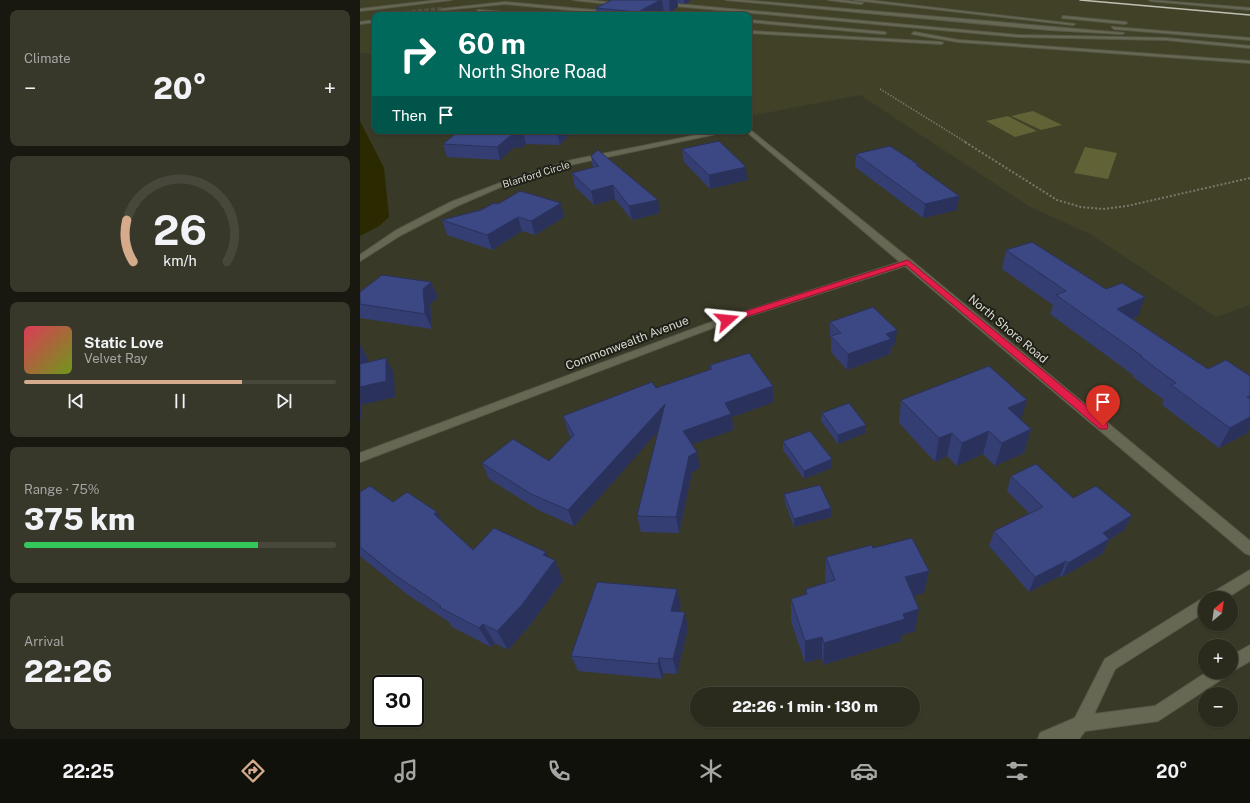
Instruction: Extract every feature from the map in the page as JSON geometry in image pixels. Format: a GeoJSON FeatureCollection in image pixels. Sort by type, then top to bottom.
{"type":"FeatureCollection","features":[{"type":"Feature","properties":{"kind":"street"},"geometry":{"type":"LineString","coordinates":[[360,10],[449,0]]}},
{"type":"Feature","properties":{"kind":"street"},"geometry":{"type":"LineString","coordinates":[[505,0],[641,12]]}},
{"type":"Feature","properties":{"kind":"street"},"geometry":{"type":"LineString","coordinates":[[575,0],[623,4]]}},
{"type":"Feature","properties":{"kind":"street"},"geometry":{"type":"LineString","coordinates":[[615,0],[623,4]]}},
{"type":"Feature","properties":{"kind":"street"},"geometry":{"type":"LineString","coordinates":[[678,0],[992,27],[1143,34],[1250,43]]}},
{"type":"Feature","properties":{"kind":"street"},"geometry":{"type":"LineString","coordinates":[[728,0],[1049,29]]}},
{"type":"Feature","properties":{"kind":"street"},"geometry":{"type":"LineString","coordinates":[[764,0],[977,20],[1049,29]]}},
{"type":"Feature","properties":{"kind":"street"},"geometry":{"type":"LineString","coordinates":[[856,0],[1110,28],[1250,40]]}},
{"type":"Feature","properties":{"kind":"street"},"geometry":{"type":"LineString","coordinates":[[900,0],[1250,35]]}},
{"type":"Feature","properties":{"kind":"street"},"geometry":{"type":"LineString","coordinates":[[1151,0],[1250,9]]}},
{"type":"Feature","properties":{"kind":"street"},"geometry":{"type":"LineString","coordinates":[[828,1],[1021,23],[1110,28]]}},
{"type":"Feature","properties":{"kind":"street"},"geometry":{"type":"LineString","coordinates":[[360,6],[382,2]]}},
{"type":"Feature","properties":{"kind":"street"},"geometry":{"type":"LineString","coordinates":[[443,12],[505,3],[604,12]]}},
{"type":"Feature","properties":{"kind":"street"},"geometry":{"type":"LineString","coordinates":[[570,3],[623,4]]}},
{"type":"Feature","properties":{"kind":"street"},"geometry":{"type":"LineString","coordinates":[[725,12],[662,4],[993,31],[1166,39],[1250,46]]}},
{"type":"Feature","properties":{"kind":"street"},"geometry":{"type":"LineString","coordinates":[[443,12],[505,6],[572,12]]}},
{"type":"Feature","properties":{"kind":"street"},"geometry":{"type":"LineString","coordinates":[[443,12],[482,10],[515,12]]}},
{"type":"Feature","properties":{"kind":"street"},"geometry":{"type":"LineString","coordinates":[[648,10],[680,12]]}},
{"type":"Feature","properties":{"kind":"street"},"geometry":{"type":"LineString","coordinates":[[752,15],[874,26],[903,31]]}},
{"type":"Feature","properties":{"kind":"street"},"geometry":{"type":"LineString","coordinates":[[752,18],[888,30]]}},
{"type":"Feature","properties":{"kind":"street"},"geometry":{"type":"LineString","coordinates":[[360,21],[372,20]]}},
{"type":"Feature","properties":{"kind":"street"},"geometry":{"type":"LineString","coordinates":[[752,22],[892,34]]}},
{"type":"Feature","properties":{"kind":"street"},"geometry":{"type":"LineString","coordinates":[[752,27],[872,39]]}},
{"type":"Feature","properties":{"kind":"street"},"geometry":{"type":"LineString","coordinates":[[752,27],[958,44]]}},
{"type":"Feature","properties":{"kind":"street"},"geometry":{"type":"LineString","coordinates":[[752,32],[958,44],[1250,64]]}},
{"type":"Feature","properties":{"kind":"street"},"geometry":{"type":"LineString","coordinates":[[909,34],[948,39],[1168,55],[1250,64]]}},
{"type":"Feature","properties":{"kind":"street"},"geometry":{"type":"LineString","coordinates":[[1168,55],[1250,57]]}},
{"type":"Feature","properties":{"kind":"street","name":"Blanford Circle"},"geometry":{"type":"LineString","coordinates":[[360,259],[398,233],[454,204],[510,181],[572,162],[711,134]]}},
{"type":"Feature","properties":{"kind":"street","name":"North Shore Road"},"geometry":{"type":"LineString","coordinates":[[752,134],[908,262],[1250,549]]}},
{"type":"Feature","properties":{"kind":"street","name":"Commonwealth Avenue"},"geometry":{"type":"LineString","coordinates":[[360,458],[712,325],[908,262]]}},
{"type":"Feature","properties":{"kind":"street"},"geometry":{"type":"LineString","coordinates":[[1226,591],[1250,576]]}},
{"type":"Feature","properties":{"kind":"street"},"geometry":{"type":"LineString","coordinates":[[1069,739],[1081,724],[1110,664],[1198,608]]}},
{"type":"Feature","properties":{"kind":"street"},"geometry":{"type":"LineString","coordinates":[[1238,660],[1250,652]]}},
{"type":"Feature","properties":{"kind":"street"},"geometry":{"type":"LineString","coordinates":[[1046,739],[1081,724],[1158,713],[1209,679]]}},
{"type":"Feature","properties":{"kind":"path"},"geometry":{"type":"LineString","coordinates":[[880,89],[1057,200],[1081,207],[1103,209],[1127,206],[1250,178]]}},
{"type":"Feature","properties":{"kind":"shaded area"},"geometry":{"type":"Polygon","coordinates":[[[360,0],[1250,0],[1250,305],[1216,317],[1090,234],[1030,207],[860,95],[752,116],[752,12],[372,12],[372,54],[360,53],[360,0]]]}},
{"type":"Feature","properties":{"kind":"shaded area"},"geometry":{"type":"Polygon","coordinates":[[[360,121],[384,168],[389,217],[379,226],[360,236],[360,121]]]}},
{"type":"Feature","properties":{"kind":"green space"},"geometry":{"type":"Polygon","coordinates":[[[1033,111],[1062,125],[1041,130],[1011,116],[1033,111]]]}},
{"type":"Feature","properties":{"kind":"green space"},"geometry":{"type":"Polygon","coordinates":[[[1008,116],[1037,131],[1015,137],[986,121],[1008,116]]]}},
{"type":"Feature","properties":{"kind":"green space"},"geometry":{"type":"Polygon","coordinates":[[[1085,147],[1117,153],[1108,179],[1074,173],[1085,147]]]}},
{"type":"Feature","properties":{"kind":"building"},"geometry":{"type":"Polygon","coordinates":[[[612,0],[660,0],[638,12],[596,8],[612,0]]]}},
{"type":"Feature","properties":{"kind":"building"},"geometry":{"type":"Polygon","coordinates":[[[455,134],[520,134],[510,136],[497,147],[443,144],[455,134]]]}},
{"type":"Feature","properties":{"kind":"building"},"geometry":{"type":"Polygon","coordinates":[[[719,141],[746,167],[709,175],[682,149],[719,141]]]}},
{"type":"Feature","properties":{"kind":"building"},"geometry":{"type":"Polygon","coordinates":[[[890,146],[919,165],[916,165],[959,196],[925,204],[856,154],[890,146]]]}},
{"type":"Feature","properties":{"kind":"building"},"geometry":{"type":"Polygon","coordinates":[[[598,150],[658,200],[629,206],[613,185],[591,191],[572,173],[599,167],[591,156],[598,150]]]}},
{"type":"Feature","properties":{"kind":"building"},"geometry":{"type":"Polygon","coordinates":[[[520,191],[561,203],[531,221],[518,217],[487,235],[442,220],[481,210],[494,203],[498,204],[520,191]]]}},
{"type":"Feature","properties":{"kind":"building"},"geometry":{"type":"Polygon","coordinates":[[[1032,242],[1106,289],[1122,283],[1145,297],[1117,309],[1208,369],[1226,360],[1250,376],[1250,396],[1247,397],[1250,399],[1250,417],[1230,428],[1171,385],[1176,383],[1141,357],[1142,356],[1056,295],[1066,291],[1006,250],[1032,242]]]}},
{"type":"Feature","properties":{"kind":"building"},"geometry":{"type":"Polygon","coordinates":[[[382,275],[431,282],[423,289],[425,314],[360,304],[360,292],[382,275]]]}},
{"type":"Feature","properties":{"kind":"building"},"geometry":{"type":"Polygon","coordinates":[[[873,307],[897,330],[886,334],[891,339],[848,354],[831,336],[841,333],[830,322],[873,307]]]}},
{"type":"Feature","properties":{"kind":"building"},"geometry":{"type":"Polygon","coordinates":[[[749,353],[773,386],[725,403],[731,414],[683,431],[697,452],[689,456],[676,517],[637,516],[665,404],[568,510],[531,494],[482,463],[513,439],[549,461],[574,435],[563,416],[652,382],[656,388],[712,369],[710,365],[749,353]]]}},
{"type":"Feature","properties":{"kind":"building"},"geometry":{"type":"Polygon","coordinates":[[[386,358],[386,381],[360,387],[360,364],[386,358]]]}},
{"type":"Feature","properties":{"kind":"building"},"geometry":{"type":"Polygon","coordinates":[[[989,366],[1027,400],[1008,408],[1031,429],[1002,443],[989,431],[962,443],[952,433],[939,438],[901,400],[989,366]]]}},
{"type":"Feature","properties":{"kind":"building"},"geometry":{"type":"Polygon","coordinates":[[[849,403],[866,425],[838,435],[822,413],[849,403]]]}},
{"type":"Feature","properties":{"kind":"building"},"geometry":{"type":"Polygon","coordinates":[[[810,431],[832,459],[804,471],[783,441],[810,431]]]}},
{"type":"Feature","properties":{"kind":"building"},"geometry":{"type":"Polygon","coordinates":[[[1036,464],[1073,498],[1096,486],[1132,515],[1103,533],[1109,539],[1068,563],[1066,561],[1035,577],[994,531],[1043,507],[1011,476],[1036,464]]]}},
{"type":"Feature","properties":{"kind":"building"},"geometry":{"type":"Polygon","coordinates":[[[820,485],[831,508],[794,519],[784,494],[820,485]]]}},
{"type":"Feature","properties":{"kind":"building"},"geometry":{"type":"Polygon","coordinates":[[[370,486],[393,502],[407,492],[437,512],[434,514],[473,550],[494,528],[546,552],[543,555],[555,560],[521,606],[497,631],[483,624],[479,628],[439,607],[441,606],[395,575],[360,547],[360,492],[370,486]]]}},
{"type":"Feature","properties":{"kind":"building"},"geometry":{"type":"Polygon","coordinates":[[[912,538],[929,571],[905,577],[919,609],[903,614],[905,619],[824,643],[822,637],[805,641],[791,599],[807,594],[806,589],[835,580],[826,557],[872,545],[873,548],[912,538]]]}},
{"type":"Feature","properties":{"kind":"building"},"geometry":{"type":"Polygon","coordinates":[[[597,582],[677,589],[671,611],[685,612],[673,659],[659,658],[658,664],[571,656],[597,582]]]}},
{"type":"Feature","properties":{"kind":"tunnel"},"geometry":{"type":"LineString","coordinates":[[414,12],[443,9]]}},
{"type":"Feature","properties":{"kind":"railway"},"geometry":{"type":"LineString","coordinates":[[1080,0],[1250,15]]}},
{"type":"Feature","properties":{"kind":"route"},"geometry":{"type":"LineString","coordinates":[[727,320],[908,262],[1103,426]]}}]}
